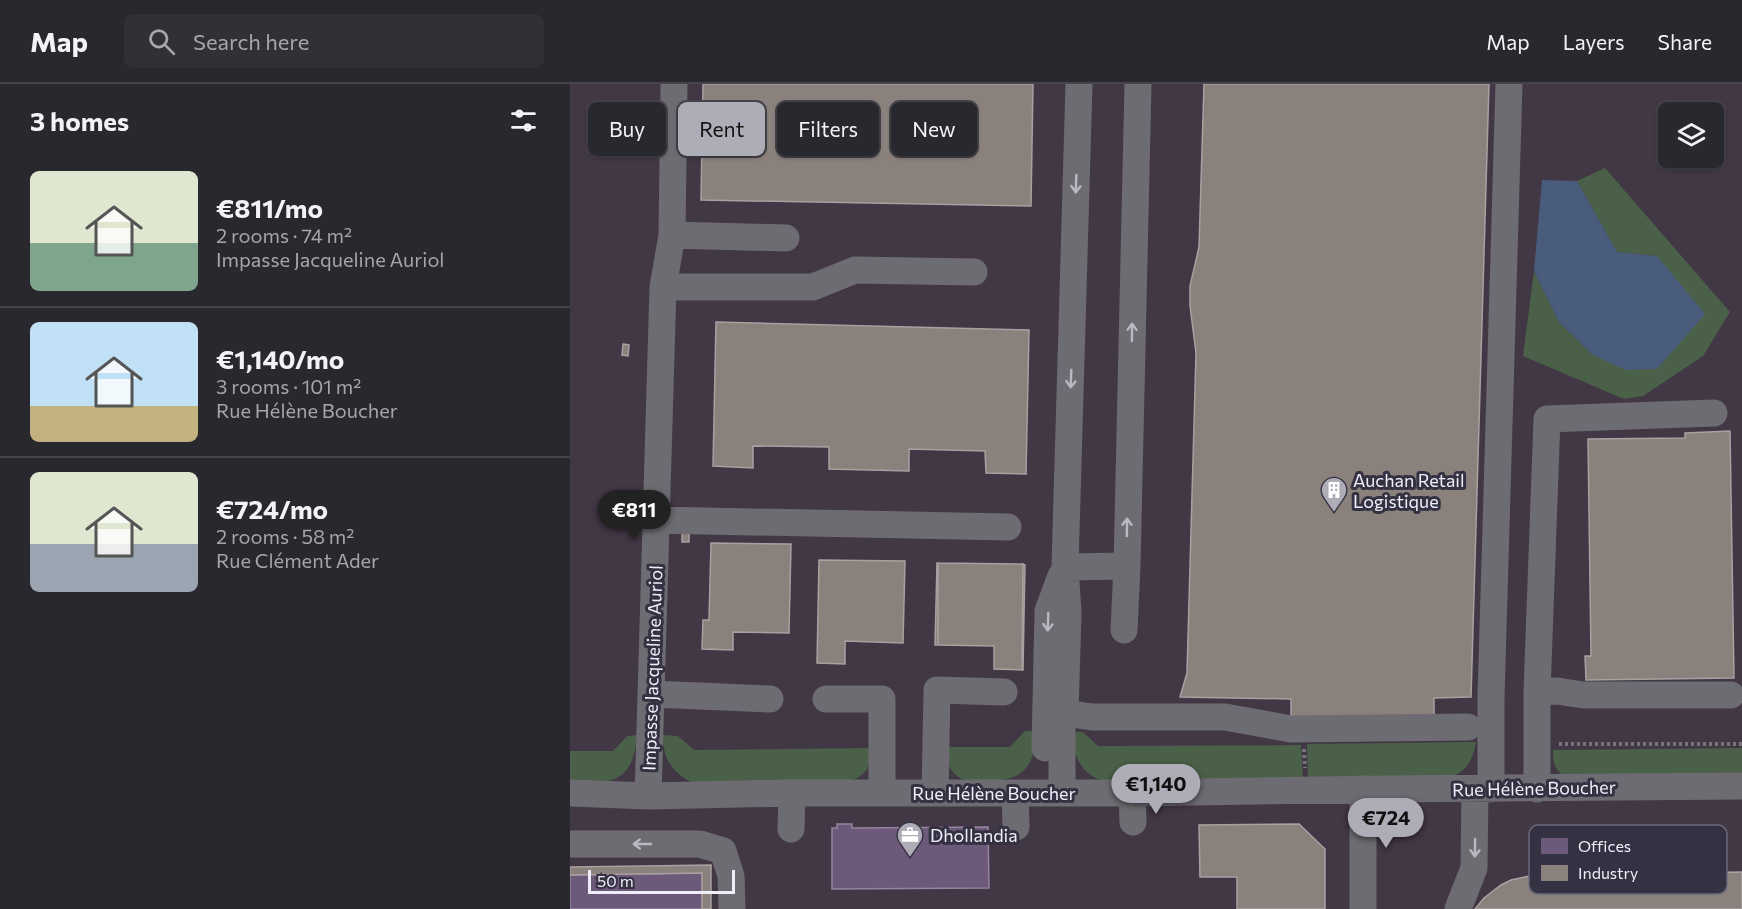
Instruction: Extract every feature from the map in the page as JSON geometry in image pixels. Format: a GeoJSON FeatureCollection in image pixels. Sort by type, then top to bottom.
{"type":"FeatureCollection","features":[{"type":"Feature","properties":{"kind":"street","name":"Impasse Jacqueline Auriol"},"geometry":{"type":"LineString","coordinates":[[648,796],[663,287],[672,235],[674,84]]}},
{"type":"Feature","properties":{"kind":"street"},"geometry":{"type":"LineString","coordinates":[[1053,793],[1065,713],[1068,613],[1065,567],[1079,84]]}},
{"type":"Feature","properties":{"kind":"street"},"geometry":{"type":"LineString","coordinates":[[1124,630],[1138,84]]}},
{"type":"Feature","properties":{"kind":"street"},"geometry":{"type":"LineString","coordinates":[[1458,909],[1474,868],[1491,697],[1509,84]]}},
{"type":"Feature","properties":{"kind":"street"},"geometry":{"type":"LineString","coordinates":[[672,235],[786,238]]}},
{"type":"Feature","properties":{"kind":"street"},"geometry":{"type":"LineString","coordinates":[[663,287],[813,287],[855,270],[974,272]]}},
{"type":"Feature","properties":{"kind":"street"},"geometry":{"type":"LineString","coordinates":[[1537,789],[1537,692],[1547,419],[1714,412]]}},
{"type":"Feature","properties":{"kind":"street"},"geometry":{"type":"LineString","coordinates":[[657,520],[1008,527]]}},
{"type":"Feature","properties":{"kind":"street"},"geometry":{"type":"LineString","coordinates":[[1065,567],[1126,566]]}},
{"type":"Feature","properties":{"kind":"street"},"geometry":{"type":"LineString","coordinates":[[1053,793],[1048,611],[1065,567]]}},
{"type":"Feature","properties":{"kind":"street"},"geometry":{"type":"LineString","coordinates":[[935,793],[937,690],[1004,692]]}},
{"type":"Feature","properties":{"kind":"street"},"geometry":{"type":"LineString","coordinates":[[1537,692],[1557,691],[1583,695],[1731,694]]}},
{"type":"Feature","properties":{"kind":"street"},"geometry":{"type":"LineString","coordinates":[[652,694],[770,699]]}},
{"type":"Feature","properties":{"kind":"street"},"geometry":{"type":"LineString","coordinates":[[826,699],[882,699],[882,793]]}},
{"type":"Feature","properties":{"kind":"street"},"geometry":{"type":"LineString","coordinates":[[1065,713],[1092,717],[1225,717],[1291,729],[1468,727]]}},
{"type":"Feature","properties":{"kind":"street","name":"Rue Hélène Boucher"},"geometry":{"type":"LineString","coordinates":[[570,793],[648,796],[1742,786]]}},
{"type":"Feature","properties":{"kind":"street"},"geometry":{"type":"LineString","coordinates":[[1363,789],[1363,909]]}},
{"type":"Feature","properties":{"kind":"street"},"geometry":{"type":"LineString","coordinates":[[792,793],[792,829]]}},
{"type":"Feature","properties":{"kind":"street"},"geometry":{"type":"LineString","coordinates":[[1015,793],[1016,827]]}},
{"type":"Feature","properties":{"kind":"street"},"geometry":{"type":"LineString","coordinates":[[1132,793],[1133,822]]}},
{"type":"Feature","properties":{"kind":"street"},"geometry":{"type":"LineString","coordinates":[[570,844],[700,844],[723,851],[731,876],[732,909]]}},
{"type":"Feature","properties":{"kind":"path"},"geometry":{"type":"LineString","coordinates":[[1538,741],[1558,744],[1742,744]]}},
{"type":"Feature","properties":{"kind":"path"},"geometry":{"type":"LineString","coordinates":[[1303,742],[1305,778]]}},
{"type":"Feature","properties":{"kind":"shaded area"},"geometry":{"type":"Polygon","coordinates":[[[570,84],[1742,84],[1742,909],[570,909],[570,84]]]}},
{"type":"Feature","properties":{"kind":"green space"},"geometry":{"type":"Polygon","coordinates":[[[1605,168],[1730,312],[1703,356],[1643,396],[1624,399],[1523,356],[1534,271],[1559,322],[1593,355],[1657,256],[1617,252],[1577,181],[1605,168]]]}},
{"type":"Feature","properties":{"kind":"green space"},"geometry":{"type":"Polygon","coordinates":[[[1025,731],[1037,731],[1036,742],[1029,764],[1018,775],[994,781],[974,782],[959,778],[949,767],[945,747],[1010,747],[1025,731]]]}},
{"type":"Feature","properties":{"kind":"green space"},"geometry":{"type":"Polygon","coordinates":[[[1070,732],[1083,732],[1098,746],[1301,745],[1303,779],[1100,780],[1086,771],[1078,760],[1070,732]]]}},
{"type":"Feature","properties":{"kind":"green space"},"geometry":{"type":"Polygon","coordinates":[[[637,735],[631,763],[617,778],[597,783],[570,785],[570,751],[613,751],[627,736],[637,735]]]}},
{"type":"Feature","properties":{"kind":"green space"},"geometry":{"type":"Polygon","coordinates":[[[662,735],[678,736],[694,750],[873,748],[866,771],[853,780],[693,783],[685,779],[670,764],[662,735]]]}},
{"type":"Feature","properties":{"kind":"green space"},"geometry":{"type":"Polygon","coordinates":[[[1476,742],[1470,762],[1454,776],[1308,778],[1307,744],[1476,742]]]}},
{"type":"Feature","properties":{"kind":"green space"},"geometry":{"type":"Polygon","coordinates":[[[1742,748],[1742,774],[1563,775],[1555,767],[1553,758],[1553,750],[1742,748]]]}},
{"type":"Feature","properties":{"kind":"water"},"geometry":{"type":"Polygon","coordinates":[[[1542,180],[1577,181],[1617,252],[1657,256],[1705,314],[1657,369],[1626,370],[1593,355],[1559,322],[1534,271],[1542,180]]]}},
{"type":"Feature","properties":{"kind":"building: Offices","name":"Dhollandia"},"geometry":{"type":"Polygon","coordinates":[[[837,824],[852,824],[852,828],[988,827],[989,888],[832,889],[832,828],[837,828],[837,824]]]}},
{"type":"Feature","properties":{"kind":"building: Offices"},"geometry":{"type":"Polygon","coordinates":[[[702,873],[702,909],[570,909],[570,875],[702,873]]]}},
{"type":"Feature","properties":{"kind":"building: Industry"},"geometry":{"type":"Polygon","coordinates":[[[703,84],[1033,84],[1031,206],[701,200],[702,156],[765,156],[765,102],[703,102],[703,84]]]}},
{"type":"Feature","properties":{"kind":"building: Industry","name":"Auchan Retail Logistique"},"geometry":{"type":"Polygon","coordinates":[[[1204,84],[1489,84],[1471,697],[1434,698],[1434,718],[1291,719],[1291,699],[1180,697],[1187,673],[1196,353],[1190,286],[1199,247],[1204,84]]]}},
{"type":"Feature","properties":{"kind":"building: Industry"},"geometry":{"type":"Polygon","coordinates":[[[716,322],[1029,330],[1026,474],[986,473],[985,451],[909,449],[909,471],[829,469],[829,447],[753,446],[753,468],[713,466],[716,322]]]}},
{"type":"Feature","properties":{"kind":"building: Industry"},"geometry":{"type":"Polygon","coordinates":[[[623,344],[629,345],[628,356],[622,355],[623,344]]]}},
{"type":"Feature","properties":{"kind":"building: Industry"},"geometry":{"type":"Polygon","coordinates":[[[1730,431],[1734,678],[1586,680],[1585,656],[1591,656],[1588,439],[1685,438],[1685,433],[1730,431]]]}},
{"type":"Feature","properties":{"kind":"building: Industry"},"geometry":{"type":"Polygon","coordinates":[[[682,531],[689,531],[689,542],[682,542],[682,531]]]}},
{"type":"Feature","properties":{"kind":"building: Industry"},"geometry":{"type":"Polygon","coordinates":[[[711,543],[791,544],[789,633],[733,632],[733,650],[702,649],[703,620],[709,620],[711,543]]]}},
{"type":"Feature","properties":{"kind":"building: Industry"},"geometry":{"type":"Polygon","coordinates":[[[819,560],[905,561],[903,643],[845,641],[845,664],[817,663],[819,560]]]}},
{"type":"Feature","properties":{"kind":"building: Industry"},"geometry":{"type":"Polygon","coordinates":[[[937,563],[938,645],[935,645],[937,563]]]}},
{"type":"Feature","properties":{"kind":"building: Industry"},"geometry":{"type":"Polygon","coordinates":[[[938,563],[1023,564],[1022,670],[994,669],[994,646],[938,645],[938,563]]]}},
{"type":"Feature","properties":{"kind":"building: Industry"},"geometry":{"type":"Polygon","coordinates":[[[1023,564],[1025,565],[1022,670],[1023,564]]]}},
{"type":"Feature","properties":{"kind":"building: Industry"},"geometry":{"type":"Polygon","coordinates":[[[1299,824],[1325,849],[1325,909],[1237,909],[1237,877],[1200,877],[1199,825],[1299,824]]]}},
{"type":"Feature","properties":{"kind":"building: Industry"},"geometry":{"type":"Polygon","coordinates":[[[711,865],[711,909],[702,909],[702,873],[570,875],[570,867],[711,865]]]}},
{"type":"Feature","properties":{"kind":"building: Industry"},"geometry":{"type":"Polygon","coordinates":[[[1727,872],[1742,872],[1742,909],[1475,909],[1484,898],[1501,885],[1529,876],[1529,894],[1727,894],[1727,872]]]}},
{"type":"Feature","properties":{"kind":"place","name":"Auchan Retail Logistique"},"geometry":{"type":"Point","coordinates":[1334,513]}},
{"type":"Feature","properties":{"kind":"place","name":"Dhollandia"},"geometry":{"type":"Point","coordinates":[910,858]}}]}
